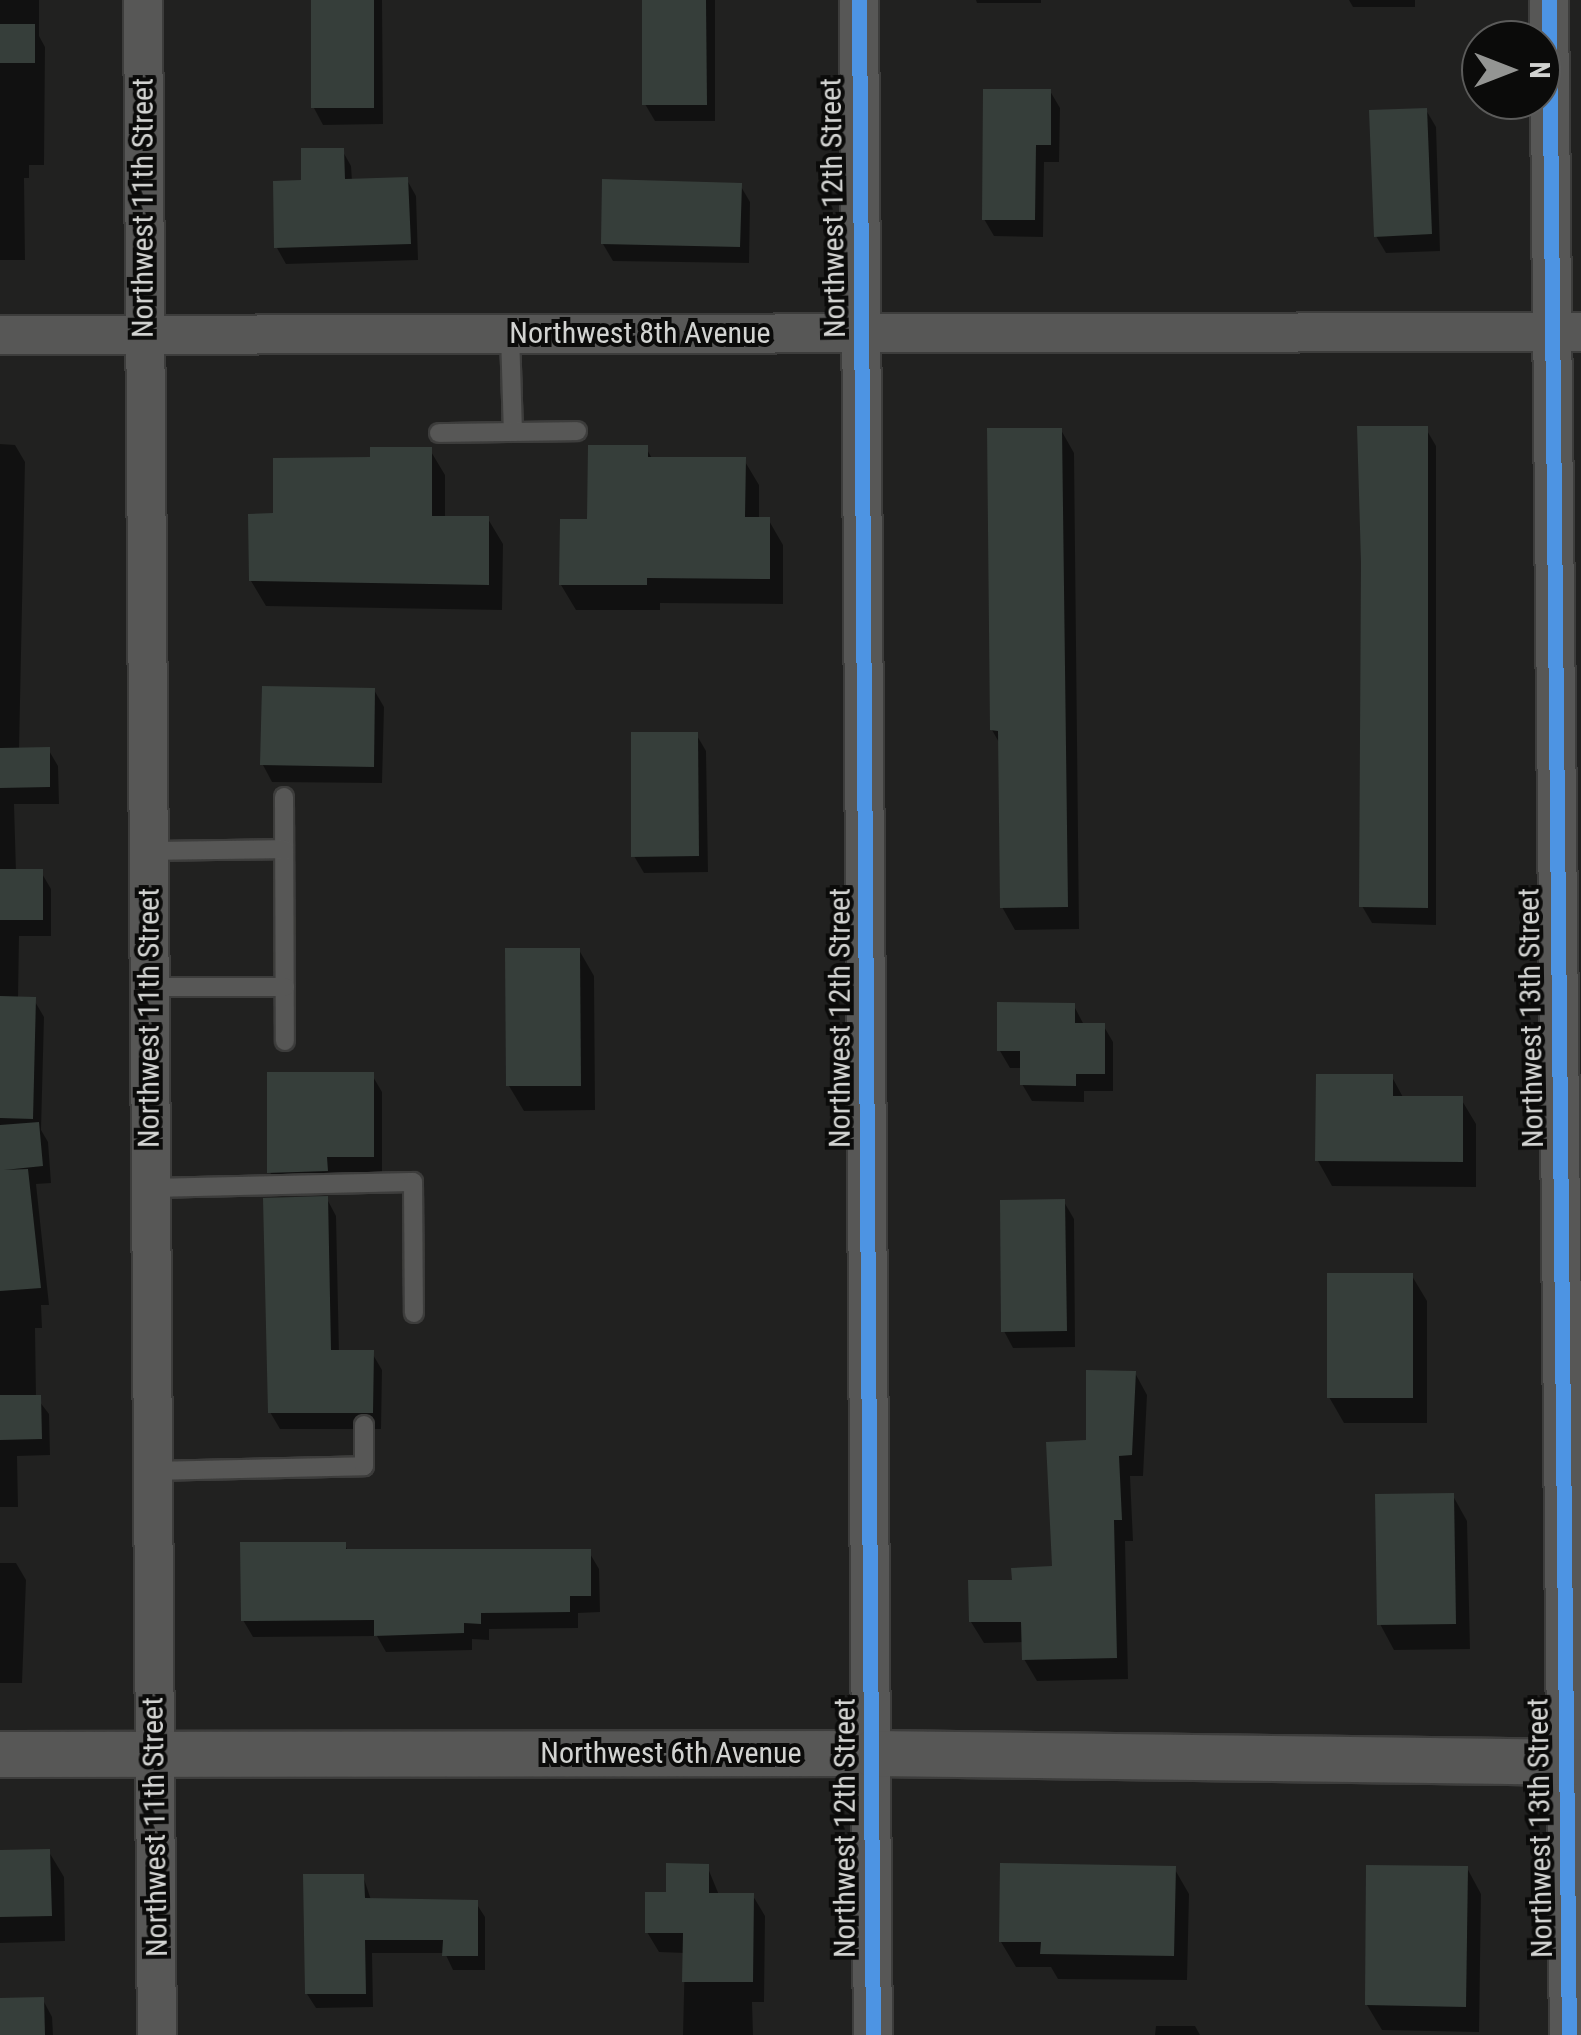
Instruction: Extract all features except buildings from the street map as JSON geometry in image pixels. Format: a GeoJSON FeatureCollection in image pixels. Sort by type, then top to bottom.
{"type":"FeatureCollection","features":[{"type":"Feature","properties":{"kind":"street","name":"Northwest 11th Street"},"geometry":{"type":"LineString","coordinates":[[143,0],[157,2035]]}},
{"type":"Feature","properties":{"kind":"street","name":"Northwest 12th Street"},"geometry":{"type":"LineString","coordinates":[[859,0],[872,2035]]}},
{"type":"Feature","properties":{"kind":"street","name":"Northwest 13th Street"},"geometry":{"type":"LineString","coordinates":[[1549,0],[1566,332],[1574,1762],[1569,2035]]}},
{"type":"Feature","properties":{"kind":"street","name":"Northwest 8th Avenue"},"geometry":{"type":"LineString","coordinates":[[0,335],[1566,332]]}},
{"type":"Feature","properties":{"kind":"street","name":"Northwest 6th Avenue"},"geometry":{"type":"LineString","coordinates":[[0,1754],[872,1753],[1574,1762]]}},
{"type":"Feature","properties":{"kind":"lane"},"geometry":{"type":"LineString","coordinates":[[510,333],[513,432]]}},
{"type":"Feature","properties":{"kind":"lane"},"geometry":{"type":"LineString","coordinates":[[439,433],[578,430]]}},
{"type":"Feature","properties":{"kind":"lane"},"geometry":{"type":"LineString","coordinates":[[284,797],[285,1042]]}},
{"type":"Feature","properties":{"kind":"lane"},"geometry":{"type":"LineString","coordinates":[[148,851],[284,849]]}},
{"type":"Feature","properties":{"kind":"lane"},"geometry":{"type":"LineString","coordinates":[[148,987],[285,987]]}},
{"type":"Feature","properties":{"kind":"lane"},"geometry":{"type":"LineString","coordinates":[[150,1188],[413,1182],[414,1313]]}},
{"type":"Feature","properties":{"kind":"lane"},"geometry":{"type":"LineString","coordinates":[[152,1471],[364,1466],[364,1425]]}},
{"type":"Feature","properties":{"kind":"cycle path"},"geometry":{"type":"LineString","coordinates":[[859,0],[873,2035]]}},
{"type":"Feature","properties":{"kind":"cycle path"},"geometry":{"type":"LineString","coordinates":[[1549,0],[1569,2035]]}}]}
